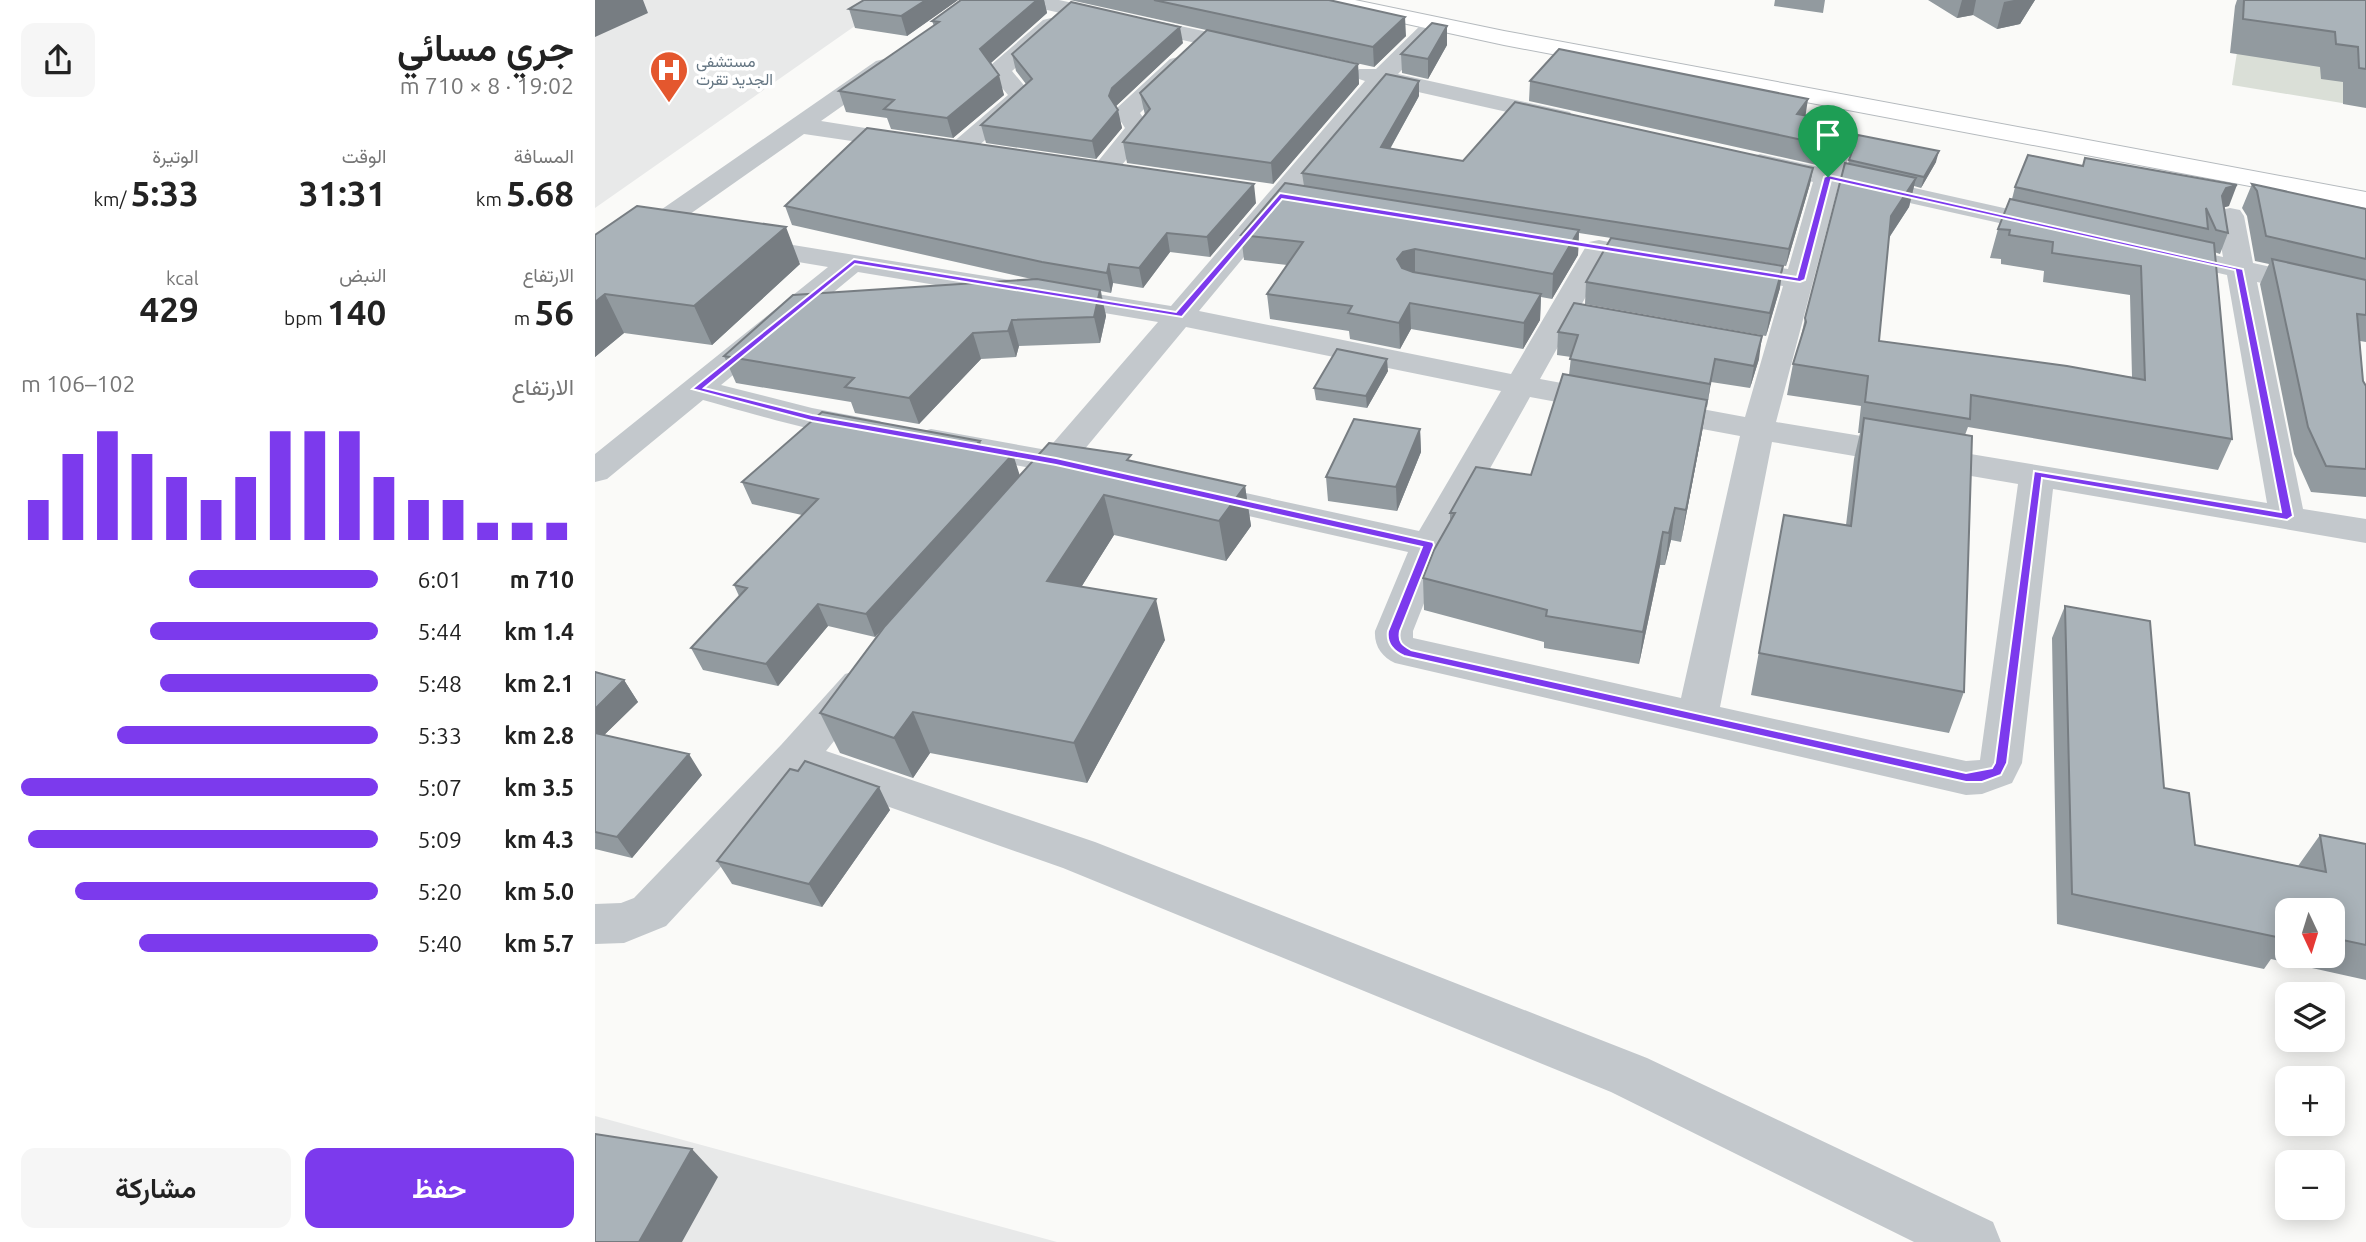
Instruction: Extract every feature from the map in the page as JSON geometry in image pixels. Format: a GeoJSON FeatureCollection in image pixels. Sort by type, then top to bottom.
{"type":"FeatureCollection","features":[{"type":"Feature","properties":{"kind":"main road"},"geometry":{"type":"LineString","coordinates":[[1324,0],[1435,24],[2366,200]]}},
{"type":"Feature","properties":{"kind":"street"},"geometry":{"type":"LineString","coordinates":[[1029,0],[1272,53]]}},
{"type":"Feature","properties":{"kind":"street"},"geometry":{"type":"LineString","coordinates":[[960,149],[1021,96],[999,70],[1069,9]]}},
{"type":"Feature","properties":{"kind":"street"},"geometry":{"type":"LineString","coordinates":[[1011,513],[1381,77],[1435,24]]}},
{"type":"Feature","properties":{"kind":"street"},"geometry":{"type":"LineString","coordinates":[[1132,174],[1091,168],[1138,129],[1127,112],[1205,38]]}},
{"type":"Feature","properties":{"kind":"street"},"geometry":{"type":"LineString","coordinates":[[911,47],[638,238],[704,239],[854,261],[1178,316],[1518,385],[1758,429],[2366,531]]}},
{"type":"Feature","properties":{"kind":"street"},"geometry":{"type":"LineString","coordinates":[[1340,68],[1584,122]]}},
{"type":"Feature","properties":{"kind":"street"},"geometry":{"type":"LineString","coordinates":[[800,126],[1000,155]]}},
{"type":"Feature","properties":{"kind":"street"},"geometry":{"type":"LineString","coordinates":[[1697,718],[1758,429],[1768,349],[1800,280],[1828,177],[1845,136]]}},
{"type":"Feature","properties":{"kind":"street"},"geometry":{"type":"LineString","coordinates":[[1733,156],[2080,233]]}},
{"type":"Feature","properties":{"kind":"street"},"geometry":{"type":"LineString","coordinates":[[2230,216],[2287,516]]}},
{"type":"Feature","properties":{"kind":"street"},"geometry":{"type":"LineString","coordinates":[[2133,245],[2366,297]]}},
{"type":"Feature","properties":{"kind":"street"},"geometry":{"type":"LineString","coordinates":[[1599,248],[1518,385],[1429,545],[1394,631],[1393,639],[1398,649],[1966,778],[1982,777],[1997,771],[2001,763],[2037,474]]}},
{"type":"Feature","properties":{"kind":"street"},"geometry":{"type":"LineString","coordinates":[[595,471],[854,261]]}},
{"type":"Feature","properties":{"kind":"street"},"geometry":{"type":"LineString","coordinates":[[1706,265],[1800,280]]}},
{"type":"Feature","properties":{"kind":"street"},"geometry":{"type":"LineString","coordinates":[[697,389],[812,418],[1109,474]]}},
{"type":"Feature","properties":{"kind":"street"},"geometry":{"type":"LineString","coordinates":[[1163,485],[1429,545]]}},
{"type":"Feature","properties":{"kind":"street"},"geometry":{"type":"LineString","coordinates":[[595,924],[624,923],[650,912],[796,757],[886,655]]}},
{"type":"Feature","properties":{"kind":"street"},"geometry":{"type":"LineString","coordinates":[[796,757],[1079,855],[1629,1075],[1973,1242]]}},
{"type":"Feature","properties":{"kind":"shaded area","name":"مستشفى الجديد تقرت"},"geometry":{"type":"Polygon","coordinates":[[[595,0],[892,0],[595,208],[595,0]]]}},
{"type":"Feature","properties":{"kind":"shaded area"},"geometry":{"type":"Polygon","coordinates":[[[2245,0],[2366,0],[2366,107],[2232,85],[2245,0]]]}},
{"type":"Feature","properties":{"kind":"shaded area"},"geometry":{"type":"Polygon","coordinates":[[[595,1116],[1057,1242],[595,1242],[595,1116]]]}},
{"type":"Feature","properties":{"kind":"building"},"geometry":{"type":"Polygon","coordinates":[[[864,0],[926,0],[901,16],[849,9],[864,0]]]}},
{"type":"Feature","properties":{"kind":"building"},"geometry":{"type":"Polygon","coordinates":[[[961,0],[1037,0],[980,49],[999,75],[947,118],[884,109],[894,100],[839,91],[939,22],[932,21],[961,0]]]}},
{"type":"Feature","properties":{"kind":"building"},"geometry":{"type":"Polygon","coordinates":[[[1154,0],[1329,0],[1405,17],[1373,47],[1154,0]]]}},
{"type":"Feature","properties":{"kind":"building"},"geometry":{"type":"Polygon","coordinates":[[[2244,0],[2366,0],[2366,69],[2359,68],[2358,47],[2336,44],[2335,32],[2243,19],[2244,0]]]}},
{"type":"Feature","properties":{"kind":"building"},"geometry":{"type":"Polygon","coordinates":[[[1071,2],[1180,27],[1112,88],[1109,96],[1118,110],[1092,141],[981,125],[1032,79],[1012,54],[1071,2]]]}},
{"type":"Feature","properties":{"kind":"building"},"geometry":{"type":"Polygon","coordinates":[[[1432,23],[1447,26],[1428,59],[1401,54],[1432,23]]]}},
{"type":"Feature","properties":{"kind":"building"},"geometry":{"type":"Polygon","coordinates":[[[1207,30],[1358,64],[1271,163],[1123,142],[1150,109],[1140,93],[1207,30]]]}},
{"type":"Feature","properties":{"kind":"building"},"geometry":{"type":"Polygon","coordinates":[[[1559,49],[1808,99],[1797,114],[1832,120],[1821,144],[1530,81],[1559,49]]]}},
{"type":"Feature","properties":{"kind":"building"},"geometry":{"type":"Polygon","coordinates":[[[1386,74],[1419,81],[1381,147],[1463,161],[1515,102],[1813,168],[1789,249],[1302,173],[1386,74]]]}},
{"type":"Feature","properties":{"kind":"building"},"geometry":{"type":"Polygon","coordinates":[[[867,128],[1254,184],[1207,237],[1167,233],[1139,268],[1109,264],[1107,273],[1042,262],[785,206],[867,128]]]}},
{"type":"Feature","properties":{"kind":"building"},"geometry":{"type":"Polygon","coordinates":[[[1858,135],[1939,151],[1924,177],[1849,160],[1858,135]]]}},
{"type":"Feature","properties":{"kind":"building"},"geometry":{"type":"Polygon","coordinates":[[[2028,155],[2083,166],[2085,158],[2237,185],[2226,188],[2222,196],[2228,233],[2216,230],[2206,208],[2208,229],[2015,187],[2028,155]]]}},
{"type":"Feature","properties":{"kind":"building"},"geometry":{"type":"Polygon","coordinates":[[[1845,163],[1916,178],[1891,216],[1879,341],[2067,366],[2145,380],[2141,266],[2052,253],[2053,242],[2009,235],[2010,230],[1998,229],[2010,199],[2214,243],[2232,439],[1971,395],[1970,419],[1865,402],[1868,376],[1793,364],[1845,163]]]}},
{"type":"Feature","properties":{"kind":"building"},"geometry":{"type":"Polygon","coordinates":[[[1285,183],[1579,230],[1553,274],[1415,249],[1403,252],[1397,259],[1402,268],[1413,272],[1541,294],[1524,323],[1410,303],[1399,323],[1348,313],[1352,306],[1267,294],[1303,242],[1241,235],[1285,183]]]}},
{"type":"Feature","properties":{"kind":"building"},"geometry":{"type":"Polygon","coordinates":[[[2252,184],[2366,209],[2366,259],[2266,236],[2257,191],[2252,184]]]}},
{"type":"Feature","properties":{"kind":"building"},"geometry":{"type":"Polygon","coordinates":[[[637,206],[786,227],[694,306],[605,294],[595,302],[595,235],[637,206]]]}},
{"type":"Feature","properties":{"kind":"building"},"geometry":{"type":"Polygon","coordinates":[[[1611,238],[1783,266],[1770,313],[1586,282],[1611,238]]]}},
{"type":"Feature","properties":{"kind":"building"},"geometry":{"type":"Polygon","coordinates":[[[2272,259],[2366,280],[2366,315],[2357,314],[2363,381],[2366,386],[2366,469],[2326,466],[2308,427],[2272,259]]]}},
{"type":"Feature","properties":{"kind":"building"},"geometry":{"type":"Polygon","coordinates":[[[1037,279],[1100,290],[1094,317],[1012,320],[1008,331],[973,333],[909,398],[845,387],[854,378],[724,356],[793,295],[1037,279]]]}},
{"type":"Feature","properties":{"kind":"building"},"geometry":{"type":"Polygon","coordinates":[[[1574,303],[1762,336],[1754,366],[1715,359],[1710,384],[1570,359],[1578,335],[1558,332],[1574,303]]]}},
{"type":"Feature","properties":{"kind":"building"},"geometry":{"type":"Polygon","coordinates":[[[1337,349],[1387,359],[1366,396],[1314,388],[1337,349]]]}},
{"type":"Feature","properties":{"kind":"building"},"geometry":{"type":"Polygon","coordinates":[[[1563,374],[1707,400],[1686,510],[1675,508],[1669,533],[1663,532],[1643,632],[1546,616],[1547,610],[1423,578],[1434,550],[1455,513],[1450,513],[1476,467],[1531,475],[1563,374]]]}},
{"type":"Feature","properties":{"kind":"building"},"geometry":{"type":"Polygon","coordinates":[[[822,412],[980,441],[973,448],[1013,454],[866,614],[818,604],[766,664],[691,648],[747,588],[734,585],[818,499],[742,482],[822,412]]]}},
{"type":"Feature","properties":{"kind":"building"},"geometry":{"type":"Polygon","coordinates":[[[1864,418],[1972,436],[1964,692],[1759,653],[1784,515],[1851,526],[1864,418]]]}},
{"type":"Feature","properties":{"kind":"building"},"geometry":{"type":"Polygon","coordinates":[[[1354,419],[1420,429],[1396,487],[1326,477],[1354,419]]]}},
{"type":"Feature","properties":{"kind":"building"},"geometry":{"type":"Polygon","coordinates":[[[1049,443],[1131,455],[1127,460],[1245,486],[1219,521],[1104,495],[1047,581],[1156,599],[1074,743],[913,712],[894,738],[820,713],[885,626],[1049,443]]]}},
{"type":"Feature","properties":{"kind":"building"},"geometry":{"type":"Polygon","coordinates":[[[2065,606],[2150,621],[2164,788],[2189,793],[2195,845],[2326,872],[2320,835],[2366,844],[2366,945],[2345,941],[2345,898],[2275,898],[2275,937],[2072,894],[2065,606]]]}},
{"type":"Feature","properties":{"kind":"building"},"geometry":{"type":"Polygon","coordinates":[[[595,672],[624,680],[595,709],[595,672]]]}},
{"type":"Feature","properties":{"kind":"building"},"geometry":{"type":"Polygon","coordinates":[[[595,733],[689,754],[617,837],[595,832],[595,733]]]}},
{"type":"Feature","properties":{"kind":"building"},"geometry":{"type":"Polygon","coordinates":[[[805,761],[879,787],[809,884],[717,861],[790,769],[798,771],[805,761]]]}},
{"type":"Feature","properties":{"kind":"building"},"geometry":{"type":"Polygon","coordinates":[[[595,1134],[692,1149],[639,1242],[595,1242],[595,1134]]]}},
{"type":"Feature","properties":{"kind":"place","name":"مستشفى الجديد تقرت"},"geometry":{"type":"Point","coordinates":[669,104]}},
{"type":"Feature","properties":{"kind":"route"},"geometry":{"type":"LineString","coordinates":[[1828,177],[2239,269],[2287,516],[2037,474],[2001,763],[1997,771],[1982,777],[1966,778],[1398,649],[1393,639],[1394,631],[1429,545],[1056,462],[812,418],[697,389],[854,261],[1178,316],[1280,196],[1800,280],[1828,177]]}}]}
